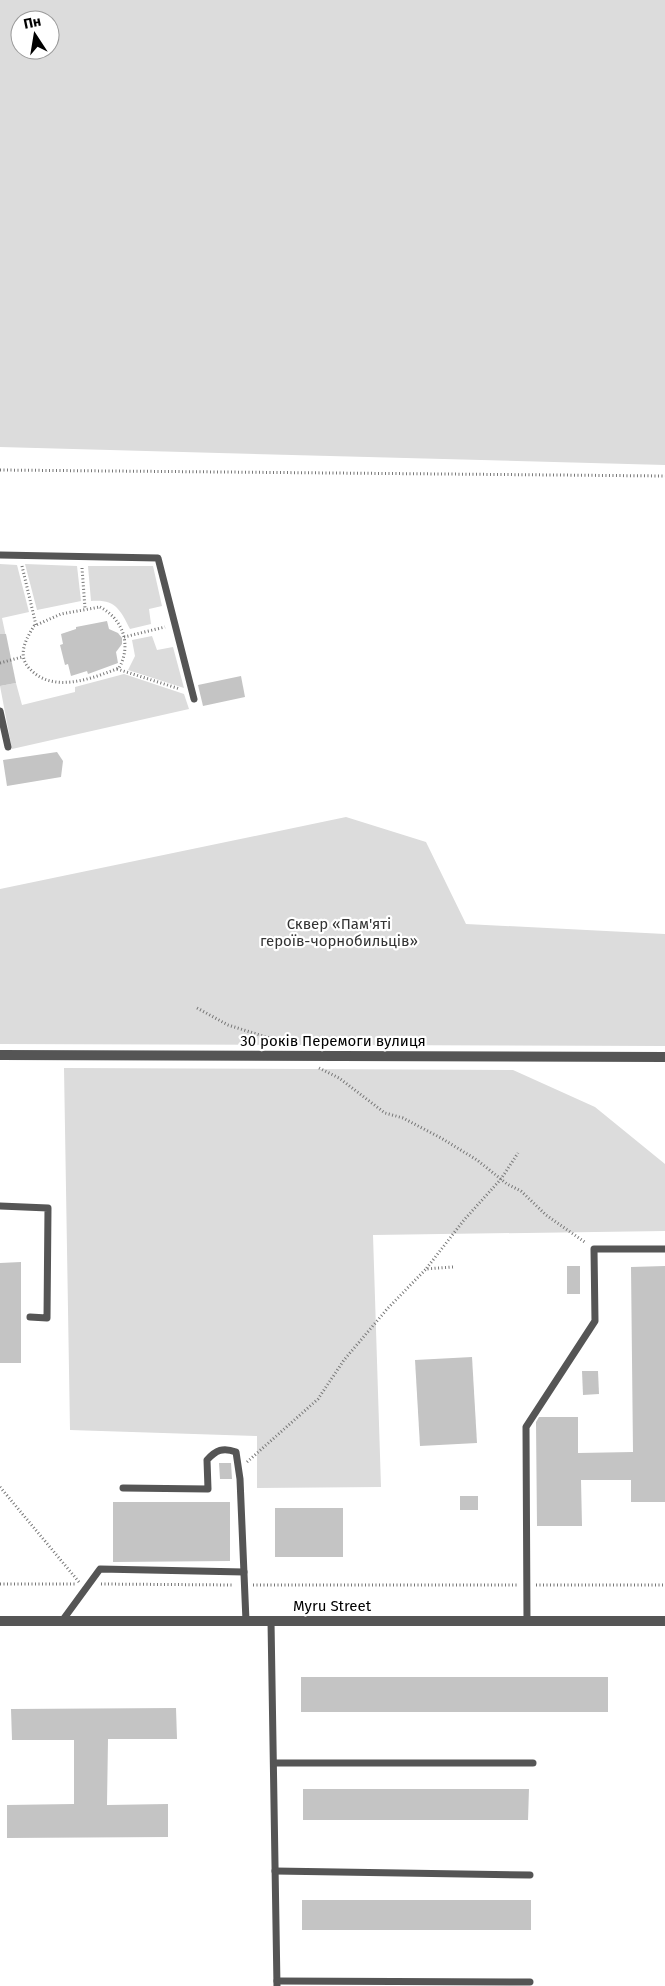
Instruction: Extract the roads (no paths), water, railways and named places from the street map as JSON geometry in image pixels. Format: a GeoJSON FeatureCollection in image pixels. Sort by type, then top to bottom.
{"type":"FeatureCollection","features":[{"type":"Feature","properties":{"kind":"street","name":"30 років Перемоги вулиця"},"geometry":{"type":"LineString","coordinates":[[0,1055],[665,1057]]}},
{"type":"Feature","properties":{"kind":"street","name":"Myru Street"},"geometry":{"type":"LineString","coordinates":[[0,1621],[665,1621]]}},
{"type":"Feature","properties":{"kind":"lane"},"geometry":{"type":"LineString","coordinates":[[0,555],[158,558],[193,696]]}},
{"type":"Feature","properties":{"kind":"lane"},"geometry":{"type":"LineString","coordinates":[[0,711],[8,747]]}},
{"type":"Feature","properties":{"kind":"lane"},"geometry":{"type":"LineString","coordinates":[[0,1206],[48,1208],[47,1318],[30,1317]]}},
{"type":"Feature","properties":{"kind":"lane"},"geometry":{"type":"LineString","coordinates":[[527,1621],[526,1427],[595,1321],[594,1250],[665,1249]]}},
{"type":"Feature","properties":{"kind":"lane"},"geometry":{"type":"LineString","coordinates":[[123,1488],[208,1489],[207,1460],[214,1452],[226,1448],[236,1452],[239,1468],[246,1621]]}},
{"type":"Feature","properties":{"kind":"lane"},"geometry":{"type":"LineString","coordinates":[[62,1621],[100,1569],[244,1572]]}},
{"type":"Feature","properties":{"kind":"lane"},"geometry":{"type":"LineString","coordinates":[[271,1621],[277,1983],[530,1982]]}},
{"type":"Feature","properties":{"kind":"lane"},"geometry":{"type":"LineString","coordinates":[[274,1763],[533,1763]]}},
{"type":"Feature","properties":{"kind":"lane"},"geometry":{"type":"LineString","coordinates":[[275,1871],[530,1875]]}},
{"type":"Feature","properties":{"kind":"park label","name":"Сквер «Пам'яті героїв-чорнобильців»"},"geometry":{"type":"Point","coordinates":[339,932]}}]}
